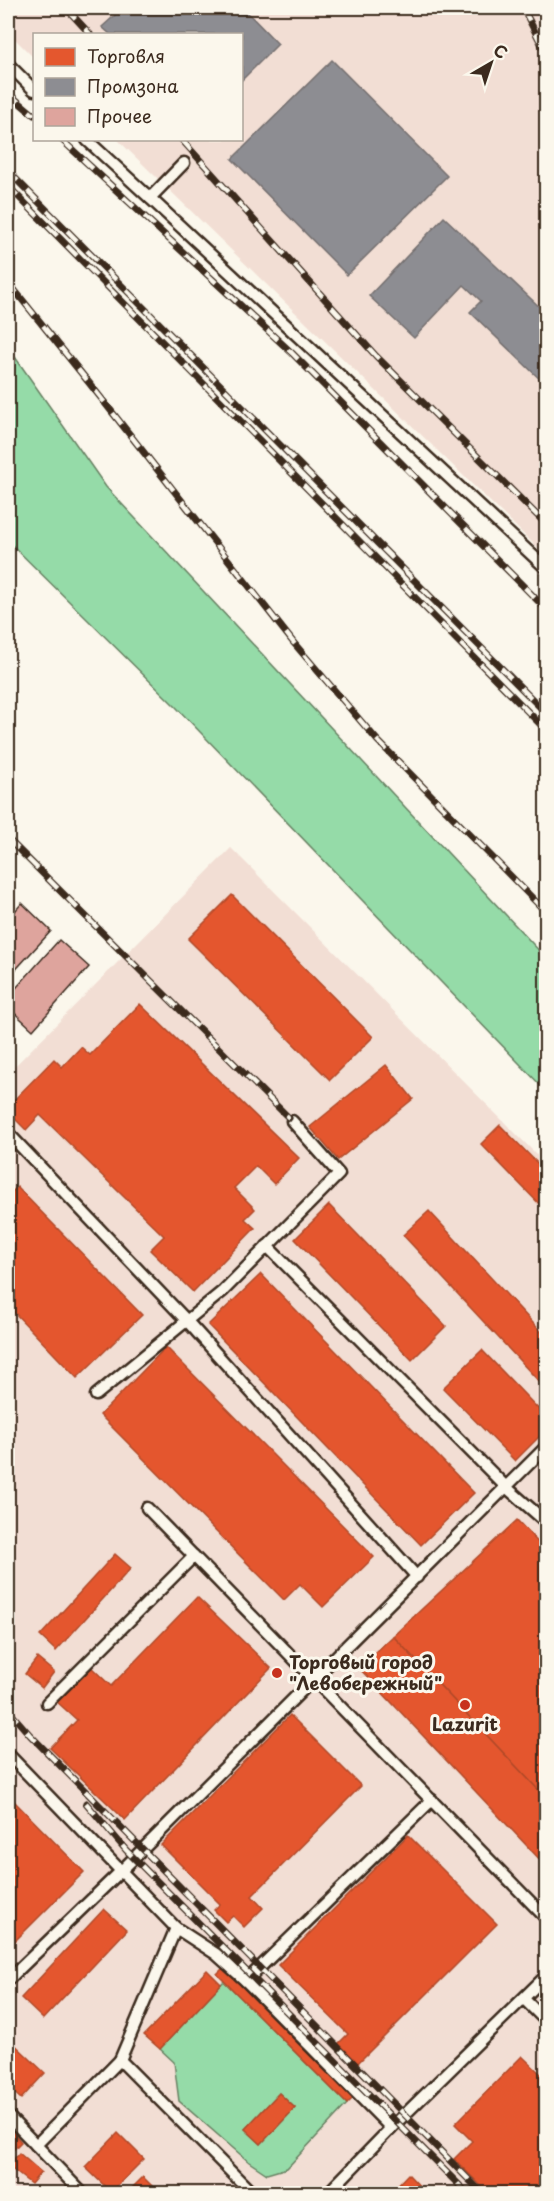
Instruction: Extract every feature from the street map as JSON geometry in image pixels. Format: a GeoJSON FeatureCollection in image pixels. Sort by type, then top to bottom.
{"type":"FeatureCollection","features":[{"type":"Feature","properties":{"kind":"lane"},"geometry":{"type":"LineString","coordinates":[[8,64],[33,89]]}},
{"type":"Feature","properties":{"kind":"lane"},"geometry":{"type":"LineString","coordinates":[[88,141],[546,568]]}},
{"type":"Feature","properties":{"kind":"lane"},"geometry":{"type":"LineString","coordinates":[[150,198],[184,163]]}},
{"type":"Feature","properties":{"kind":"lane"},"geometry":{"type":"LineString","coordinates":[[96,1395],[223,1291],[339,1174],[292,1121]]}},
{"type":"Feature","properties":{"kind":"lane"},"geometry":{"type":"LineString","coordinates":[[8,1133],[187,1321],[417,1577]]}},
{"type":"Feature","properties":{"kind":"lane"},"geometry":{"type":"LineString","coordinates":[[267,1246],[506,1487],[546,1522]]}},
{"type":"Feature","properties":{"kind":"lane"},"geometry":{"type":"LineString","coordinates":[[8,1980],[122,1871],[546,1447]]}},
{"type":"Feature","properties":{"kind":"lane"},"geometry":{"type":"LineString","coordinates":[[147,1508],[546,1918]]}},
{"type":"Feature","properties":{"kind":"lane"},"geometry":{"type":"LineString","coordinates":[[47,1703],[194,1556]]}},
{"type":"Feature","properties":{"kind":"lane"},"geometry":{"type":"LineString","coordinates":[[8,1754],[176,1928],[216,1954],[246,1981],[391,2128]]}},
{"type":"Feature","properties":{"kind":"lane"},"geometry":{"type":"LineString","coordinates":[[246,1981],[432,1800]]}},
{"type":"Feature","properties":{"kind":"lane"},"geometry":{"type":"LineString","coordinates":[[36,2145],[120,2060],[176,1928]]}},
{"type":"Feature","properties":{"kind":"lane"},"geometry":{"type":"LineString","coordinates":[[327,2193],[546,1976]]}},
{"type":"Feature","properties":{"kind":"lane"},"geometry":{"type":"LineString","coordinates":[[524,1999],[546,2021]]}},
{"type":"Feature","properties":{"kind":"lane"},"geometry":{"type":"LineString","coordinates":[[120,2060],[253,2193]]}},
{"type":"Feature","properties":{"kind":"lane"},"geometry":{"type":"LineString","coordinates":[[8,2116],[83,2193]]}},
{"type":"Feature","properties":{"kind":"shaded area"},"geometry":{"type":"Polygon","coordinates":[[[8,8],[546,8],[546,556],[119,141],[243,141],[243,33],[33,33],[33,57],[8,32],[8,8]]]}},
{"type":"Feature","properties":{"kind":"shaded area","name":"Торговый город \"Левобережный\""},"geometry":{"type":"Polygon","coordinates":[[[231,848],[546,1164],[546,2193],[19,2194],[8,2183],[8,1073],[231,848]]]}},
{"type":"Feature","properties":{"kind":"green space"},"geometry":{"type":"Polygon","coordinates":[[[8,347],[106,487],[546,958],[546,1091],[176,707],[8,541],[8,347]]]}},
{"type":"Feature","properties":{"kind":"green space"},"geometry":{"type":"Polygon","coordinates":[[[224,1981],[347,2104],[287,2168],[267,2174],[249,2162],[179,2101],[174,2062],[160,2049],[224,1981]],[[279,2093],[245,2129],[261,2144],[295,2108],[279,2093]]]}},
{"type":"Feature","properties":{"kind":"building: Торговля"},"geometry":{"type":"Polygon","coordinates":[[[232,895],[373,1037],[330,1080],[188,939],[232,895]]]}},
{"type":"Feature","properties":{"kind":"building: Торговля"},"geometry":{"type":"Polygon","coordinates":[[[140,1004],[299,1158],[274,1184],[256,1166],[234,1188],[255,1209],[245,1219],[255,1228],[193,1292],[150,1250],[164,1236],[40,1115],[26,1130],[8,1112],[8,1106],[54,1059],[62,1067],[81,1047],[90,1055],[140,1004]]]}},
{"type":"Feature","properties":{"kind":"building: Торговля"},"geometry":{"type":"Polygon","coordinates":[[[386,1065],[413,1099],[338,1160],[310,1127],[386,1065]]]}},
{"type":"Feature","properties":{"kind":"building: Торговля"},"geometry":{"type":"Polygon","coordinates":[[[500,1125],[546,1172],[546,1211],[481,1144],[500,1125]]]}},
{"type":"Feature","properties":{"kind":"building: Торговля"},"geometry":{"type":"Polygon","coordinates":[[[17,1187],[142,1315],[77,1378],[8,1306],[8,1196],[17,1187]]]}},
{"type":"Feature","properties":{"kind":"building: Торговля"},"geometry":{"type":"Polygon","coordinates":[[[329,1205],[446,1326],[412,1360],[295,1239],[329,1205]]]}},
{"type":"Feature","properties":{"kind":"building: Торговля"},"geometry":{"type":"Polygon","coordinates":[[[429,1211],[546,1337],[546,1389],[403,1235],[429,1211]]]}},
{"type":"Feature","properties":{"kind":"building: Торговля"},"geometry":{"type":"Polygon","coordinates":[[[261,1274],[474,1493],[421,1545],[208,1325],[261,1274]]]}},
{"type":"Feature","properties":{"kind":"building: Торговля"},"geometry":{"type":"Polygon","coordinates":[[[166,1347],[374,1557],[323,1607],[300,1584],[284,1600],[100,1415],[166,1347]]]}},
{"type":"Feature","properties":{"kind":"building: Торговля"},"geometry":{"type":"Polygon","coordinates":[[[482,1350],[546,1417],[546,1430],[515,1461],[443,1388],[482,1350]]]}},
{"type":"Feature","properties":{"kind":"building: Торговля"},"geometry":{"type":"Polygon","coordinates":[[[517,1520],[546,1551],[546,1798],[393,1636],[517,1520]]]}},
{"type":"Feature","properties":{"kind":"building: Торговля"},"geometry":{"type":"Polygon","coordinates":[[[115,1554],[131,1568],[56,1651],[40,1636],[115,1554]]]}},
{"type":"Feature","properties":{"kind":"building: Торговля"},"geometry":{"type":"Polygon","coordinates":[[[197,1597],[271,1668],[125,1820],[50,1748],[77,1720],[56,1701],[90,1666],[111,1686],[197,1597]]]}},
{"type":"Feature","properties":{"kind":"building: Торговля"},"geometry":{"type":"Polygon","coordinates":[[[393,1636],[546,1798],[546,1866],[359,1668],[393,1636]]]}},
{"type":"Feature","properties":{"kind":"building: Торговля"},"geometry":{"type":"Polygon","coordinates":[[[37,1658],[54,1672],[42,1688],[25,1674],[37,1658]]]}},
{"type":"Feature","properties":{"kind":"building: Торговля"},"geometry":{"type":"Polygon","coordinates":[[[290,1715],[361,1786],[252,1896],[263,1908],[244,1927],[233,1916],[226,1922],[214,1910],[220,1904],[161,1845],[290,1715]]]}},
{"type":"Feature","properties":{"kind":"building: Торговля"},"geometry":{"type":"Polygon","coordinates":[[[8,1795],[84,1872],[8,1948],[8,1795]]]}},
{"type":"Feature","properties":{"kind":"building: Торговля"},"geometry":{"type":"Polygon","coordinates":[[[408,1835],[497,1924],[357,2064],[338,2044],[348,2034],[278,1965],[408,1835]]]}},
{"type":"Feature","properties":{"kind":"building: Торговля"},"geometry":{"type":"Polygon","coordinates":[[[104,1909],[127,1930],[43,2019],[21,1998],[104,1909]]]}},
{"type":"Feature","properties":{"kind":"building: Торговля"},"geometry":{"type":"Polygon","coordinates":[[[224,1967],[354,2097],[347,2104],[217,1974],[224,1967]]]}},
{"type":"Feature","properties":{"kind":"building: Торговля"},"geometry":{"type":"Polygon","coordinates":[[[207,1970],[221,1984],[160,2049],[144,2035],[207,1970]]]}},
{"type":"Feature","properties":{"kind":"building: Торговля"},"geometry":{"type":"Polygon","coordinates":[[[8,2038],[45,2073],[21,2099],[8,2087],[8,2038]]]}},
{"type":"Feature","properties":{"kind":"building: Торговля"},"geometry":{"type":"Polygon","coordinates":[[[522,2056],[546,2079],[546,2194],[489,2194],[454,2159],[472,2141],[455,2124],[522,2056]]]}},
{"type":"Feature","properties":{"kind":"building: Торговля"},"geometry":{"type":"Polygon","coordinates":[[[279,2093],[295,2108],[261,2144],[245,2129],[279,2093]]]}},
{"type":"Feature","properties":{"kind":"building: Торговля"},"geometry":{"type":"Polygon","coordinates":[[[8,2127],[21,2142],[8,2155],[8,2127]]]}},
{"type":"Feature","properties":{"kind":"building: Торговля"},"geometry":{"type":"Polygon","coordinates":[[[118,2133],[144,2159],[111,2192],[85,2167],[118,2133]]]}},
{"type":"Feature","properties":{"kind":"building: Торговля"},"geometry":{"type":"Polygon","coordinates":[[[19,2153],[41,2172],[31,2184],[8,2166],[19,2153]]]}},
{"type":"Feature","properties":{"kind":"building: Торговля"},"geometry":{"type":"Polygon","coordinates":[[[408,2174],[427,2194],[389,2194],[408,2174]]]}},
{"type":"Feature","properties":{"kind":"building: Торговля"},"geometry":{"type":"Polygon","coordinates":[[[143,2177],[160,2194],[126,2194],[143,2177]]]}},
{"type":"Feature","properties":{"kind":"building: Промзона"},"geometry":{"type":"Polygon","coordinates":[[[123,8],[243,8],[278,44],[243,79],[243,33],[109,33],[102,27],[123,8]]]}},
{"type":"Feature","properties":{"kind":"building: Промзона"},"geometry":{"type":"Polygon","coordinates":[[[332,60],[447,176],[347,275],[232,159],[332,60]]]}},
{"type":"Feature","properties":{"kind":"building: Промзона"},"geometry":{"type":"Polygon","coordinates":[[[444,217],[546,313],[546,385],[470,312],[481,301],[464,285],[414,338],[369,296],[444,217]]]}},
{"type":"Feature","properties":{"kind":"building: Прочее"},"geometry":{"type":"Polygon","coordinates":[[[22,903],[51,931],[8,978],[8,919],[22,903]]]}},
{"type":"Feature","properties":{"kind":"building: Прочее"},"geometry":{"type":"Polygon","coordinates":[[[59,940],[89,967],[33,1030],[8,1007],[8,997],[59,940]]]}},
{"type":"Feature","properties":{"kind":"railway"},"geometry":{"type":"LineString","coordinates":[[66,8],[89,33]]}},
{"type":"Feature","properties":{"kind":"railway"},"geometry":{"type":"LineString","coordinates":[[523,8],[546,53]]}},
{"type":"Feature","properties":{"kind":"railway"},"geometry":{"type":"LineString","coordinates":[[8,93],[33,114]]}},
{"type":"Feature","properties":{"kind":"railway"},"geometry":{"type":"LineString","coordinates":[[63,141],[292,353],[546,609]]}},
{"type":"Feature","properties":{"kind":"railway"},"geometry":{"type":"LineString","coordinates":[[183,141],[376,356],[546,524]]}},
{"type":"Feature","properties":{"kind":"railway"},"geometry":{"type":"LineString","coordinates":[[8,171],[546,713]]}},
{"type":"Feature","properties":{"kind":"railway"},"geometry":{"type":"LineString","coordinates":[[8,186],[546,730]]}},
{"type":"Feature","properties":{"kind":"railway"},"geometry":{"type":"LineString","coordinates":[[8,282],[293,642],[377,740],[546,912]]}},
{"type":"Feature","properties":{"kind":"railway"},"geometry":{"type":"LineString","coordinates":[[8,839],[289,1118]]}},
{"type":"Feature","properties":{"kind":"railway"},"geometry":{"type":"LineString","coordinates":[[8,1710],[30,1735],[483,2194]]}},
{"type":"Feature","properties":{"kind":"railway"},"geometry":{"type":"LineString","coordinates":[[86,1803],[126,1850],[468,2194]]}},
{"type":"Feature","properties":{"kind":"place","name":"Торговый город \"Левобережный\""},"geometry":{"type":"Point","coordinates":[277,1673]}},
{"type":"Feature","properties":{"kind":"place","name":"Lazurit"},"geometry":{"type":"Point","coordinates":[465,1705]}}]}
